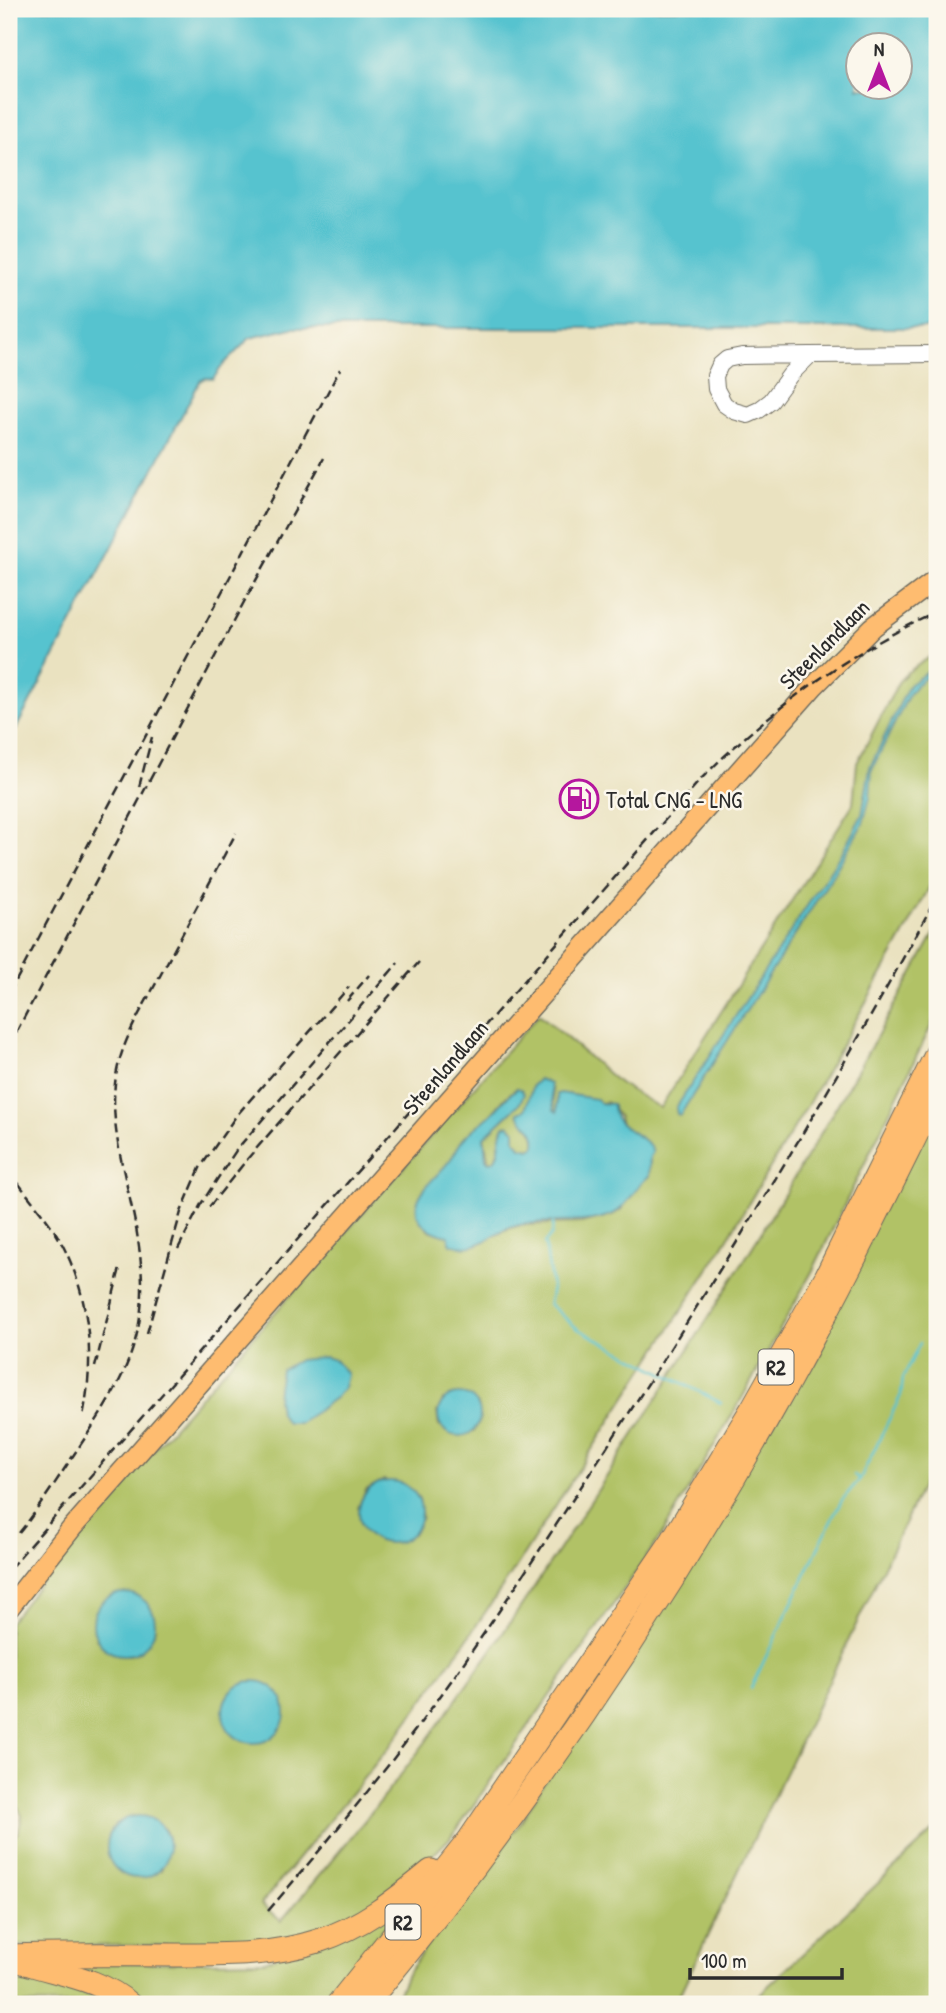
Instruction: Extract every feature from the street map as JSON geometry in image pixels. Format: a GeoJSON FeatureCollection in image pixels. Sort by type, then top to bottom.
{"type":"FeatureCollection","features":[{"type":"Feature","properties":{"kind":"highway","name":"R2"},"geometry":{"type":"LineString","coordinates":[[338,2004],[469,1840],[671,1541],[753,1407],[826,1277],[937,1053]]}},
{"type":"Feature","properties":{"kind":"highway","name":"R2"},"geometry":{"type":"LineString","coordinates":[[366,2004],[430,1927],[513,1816],[653,1611],[825,1315],[937,1093]]}},
{"type":"Feature","properties":{"kind":"highway"},"geometry":{"type":"LineString","coordinates":[[9,1957],[244,1954],[282,1950],[318,1941],[362,1923],[396,1901],[469,1840]]}},
{"type":"Feature","properties":{"kind":"highway"},"geometry":{"type":"LineString","coordinates":[[387,2004],[400,1972],[430,1927]]}},
{"type":"Feature","properties":{"kind":"highway"},"geometry":{"type":"LineString","coordinates":[[9,1957],[94,1984],[130,2004]]}},
{"type":"Feature","properties":{"kind":"highway"},"geometry":{"type":"LineString","coordinates":[[9,1970],[46,1970]]}},
{"type":"Feature","properties":{"kind":"main road","name":"Steenlandlaan"},"geometry":{"type":"LineString","coordinates":[[9,1608],[72,1528],[806,694],[873,627],[937,579]]}},
{"type":"Feature","properties":{"kind":"street"},"geometry":{"type":"LineString","coordinates":[[810,355],[790,375],[771,401],[748,415],[734,411],[724,404],[716,388],[715,376],[720,365],[727,359],[742,356],[810,355],[937,354]]}},
{"type":"Feature","properties":{"kind":"green space"},"geometry":{"type":"Polygon","coordinates":[[[937,652],[937,873],[807,1106],[720,1251],[512,1573],[390,1746],[261,1904],[281,1921],[400,1775],[487,1655],[606,1478],[749,1252],[864,1060],[937,929],[937,1014],[813,1270],[661,1536],[452,1836],[416,1872],[358,1914],[315,1933],[243,1945],[9,1946],[9,1840],[18,1833],[22,1816],[9,1786],[9,1623],[79,1534],[539,1014],[619,1083],[660,1108],[853,804],[857,763],[899,681],[937,652]],[[533,1085],[525,1110],[518,1114],[533,1132],[535,1146],[531,1149],[521,1147],[515,1140],[515,1130],[508,1125],[504,1126],[496,1157],[489,1162],[484,1137],[520,1103],[517,1088],[470,1132],[422,1193],[421,1221],[429,1230],[448,1236],[497,1235],[521,1225],[582,1223],[621,1210],[641,1182],[649,1176],[650,1157],[621,1124],[607,1102],[600,1103],[568,1094],[558,1113],[554,1110],[552,1089],[533,1085]],[[443,1400],[437,1412],[439,1426],[474,1431],[480,1419],[478,1405],[443,1400]],[[384,1480],[366,1490],[358,1508],[413,1534],[422,1517],[418,1497],[384,1480]],[[156,1628],[96,1639],[122,1655],[130,1655],[144,1647],[156,1628]],[[132,1816],[115,1825],[161,1870],[166,1858],[168,1839],[161,1826],[154,1821],[132,1816]]]}},
{"type":"Feature","properties":{"kind":"green space"},"geometry":{"type":"Polygon","coordinates":[[[937,1115],[937,1455],[675,2004],[394,2004],[406,1976],[436,1931],[521,1822],[937,1115]]]}},
{"type":"Feature","properties":{"kind":"green space"},"geometry":{"type":"Polygon","coordinates":[[[937,1828],[937,2004],[749,2004],[937,1828]]]}},
{"type":"Feature","properties":{"kind":"green space"},"geometry":{"type":"Polygon","coordinates":[[[398,1911],[322,2004],[139,2004],[68,1964],[265,1961],[398,1911]]]}},
{"type":"Feature","properties":{"kind":"green space"},"geometry":{"type":"Polygon","coordinates":[[[9,1982],[60,1986],[108,2004],[9,2004],[9,1982]]]}},
{"type":"Feature","properties":{"kind":"water"},"geometry":{"type":"Polygon","coordinates":[[[9,9],[937,9],[937,328],[292,328],[250,338],[213,379],[200,381],[9,742],[9,9]]]}},
{"type":"Feature","properties":{"kind":"water"},"geometry":{"type":"Polygon","coordinates":[[[937,665],[937,670],[917,684],[908,696],[872,769],[870,797],[863,823],[680,1115],[677,1114],[676,1108],[844,849],[862,815],[870,767],[909,685],[937,665]]]}},
{"type":"Feature","properties":{"kind":"water"},"geometry":{"type":"Polygon","coordinates":[[[539,1079],[550,1084],[554,1110],[557,1112],[557,1094],[561,1093],[613,1104],[614,1113],[623,1126],[643,1139],[653,1152],[650,1157],[649,1176],[623,1207],[613,1214],[588,1221],[524,1224],[504,1230],[477,1245],[451,1244],[448,1236],[431,1230],[421,1222],[417,1211],[419,1198],[464,1138],[517,1088],[524,1094],[520,1103],[484,1137],[486,1159],[489,1162],[494,1161],[504,1126],[509,1125],[515,1130],[515,1140],[521,1147],[530,1149],[535,1146],[532,1131],[518,1113],[525,1110],[533,1085],[539,1079]]]}},
{"type":"Feature","properties":{"kind":"water"},"geometry":{"type":"Polygon","coordinates":[[[325,1357],[335,1360],[347,1374],[344,1387],[336,1397],[300,1423],[287,1423],[278,1405],[281,1370],[299,1360],[325,1357]]]}},
{"type":"Feature","properties":{"kind":"water"},"geometry":{"type":"Polygon","coordinates":[[[459,1394],[474,1400],[480,1415],[474,1430],[459,1436],[444,1430],[438,1415],[444,1400],[459,1394]]]}},
{"type":"Feature","properties":{"kind":"water"},"geometry":{"type":"Polygon","coordinates":[[[384,1481],[396,1481],[412,1490],[419,1500],[419,1524],[412,1534],[396,1543],[384,1543],[373,1538],[364,1529],[359,1518],[359,1506],[364,1495],[373,1486],[384,1481]]]}},
{"type":"Feature","properties":{"kind":"water"},"geometry":{"type":"Polygon","coordinates":[[[118,1593],[130,1593],[146,1602],[153,1612],[153,1636],[146,1646],[130,1655],[118,1655],[107,1650],[98,1641],[93,1630],[93,1618],[98,1607],[107,1598],[118,1593]]]}},
{"type":"Feature","properties":{"kind":"water"},"geometry":{"type":"Polygon","coordinates":[[[248,1681],[260,1681],[276,1690],[283,1700],[283,1724],[276,1734],[260,1743],[248,1743],[237,1738],[228,1729],[223,1718],[223,1706],[228,1695],[237,1686],[248,1681]]]}},
{"type":"Feature","properties":{"kind":"water"},"geometry":{"type":"Polygon","coordinates":[[[132,1816],[144,1816],[160,1825],[167,1835],[167,1859],[160,1869],[144,1878],[132,1878],[121,1873],[112,1864],[107,1853],[107,1841],[112,1830],[121,1821],[132,1816]]]}},
{"type":"Feature","properties":{"kind":"waterway"},"geometry":{"type":"LineString","coordinates":[[553,1223],[552,1234],[545,1243],[552,1288],[549,1304],[578,1329],[721,1403]]}},
{"type":"Feature","properties":{"kind":"waterway"},"geometry":{"type":"LineString","coordinates":[[751,1688],[834,1515],[842,1500],[860,1479],[901,1395],[903,1378],[920,1343]]}},
{"type":"Feature","properties":{"kind":"waterway"},"geometry":{"type":"LineString","coordinates":[[854,1475],[860,1479]]}},
{"type":"Feature","properties":{"kind":"railway"},"geometry":{"type":"LineString","coordinates":[[9,994],[340,369]]}},
{"type":"Feature","properties":{"kind":"railway"},"geometry":{"type":"LineString","coordinates":[[9,1046],[244,602],[324,458]]}},
{"type":"Feature","properties":{"kind":"railway"},"geometry":{"type":"LineString","coordinates":[[9,1569],[701,779],[782,706],[873,645],[937,612]]}},
{"type":"Feature","properties":{"kind":"railway"},"geometry":{"type":"LineString","coordinates":[[139,787],[152,737]]}},
{"type":"Feature","properties":{"kind":"railway"},"geometry":{"type":"LineString","coordinates":[[19,1533],[96,1422],[112,1395],[134,1346],[142,1293],[141,1263],[116,1133],[116,1076],[134,1023],[236,833]]}},
{"type":"Feature","properties":{"kind":"railway"},"geometry":{"type":"LineString","coordinates":[[268,1911],[339,1827],[407,1740],[451,1681],[530,1564],[736,1243],[859,1036],[937,896]]}},
{"type":"Feature","properties":{"kind":"railway"},"geometry":{"type":"LineString","coordinates":[[209,1207],[249,1157],[419,962]]}},
{"type":"Feature","properties":{"kind":"railway"},"geometry":{"type":"LineString","coordinates":[[178,1249],[201,1204],[237,1149],[398,963]]}},
{"type":"Feature","properties":{"kind":"railway"},"geometry":{"type":"LineString","coordinates":[[347,1001],[369,975]]}},
{"type":"Feature","properties":{"kind":"railway"},"geometry":{"type":"LineString","coordinates":[[147,1333],[181,1212],[200,1168],[236,1116],[349,987]]}},
{"type":"Feature","properties":{"kind":"railway"},"geometry":{"type":"LineString","coordinates":[[9,1170],[54,1230],[66,1251],[82,1297],[89,1344],[83,1416]]}},
{"type":"Feature","properties":{"kind":"railway"},"geometry":{"type":"LineString","coordinates":[[95,1367],[120,1268]]}},
{"type":"Feature","properties":{"kind":"place","name":"Total CNG - LNG"},"geometry":{"type":"Point","coordinates":[579,799]}}]}
